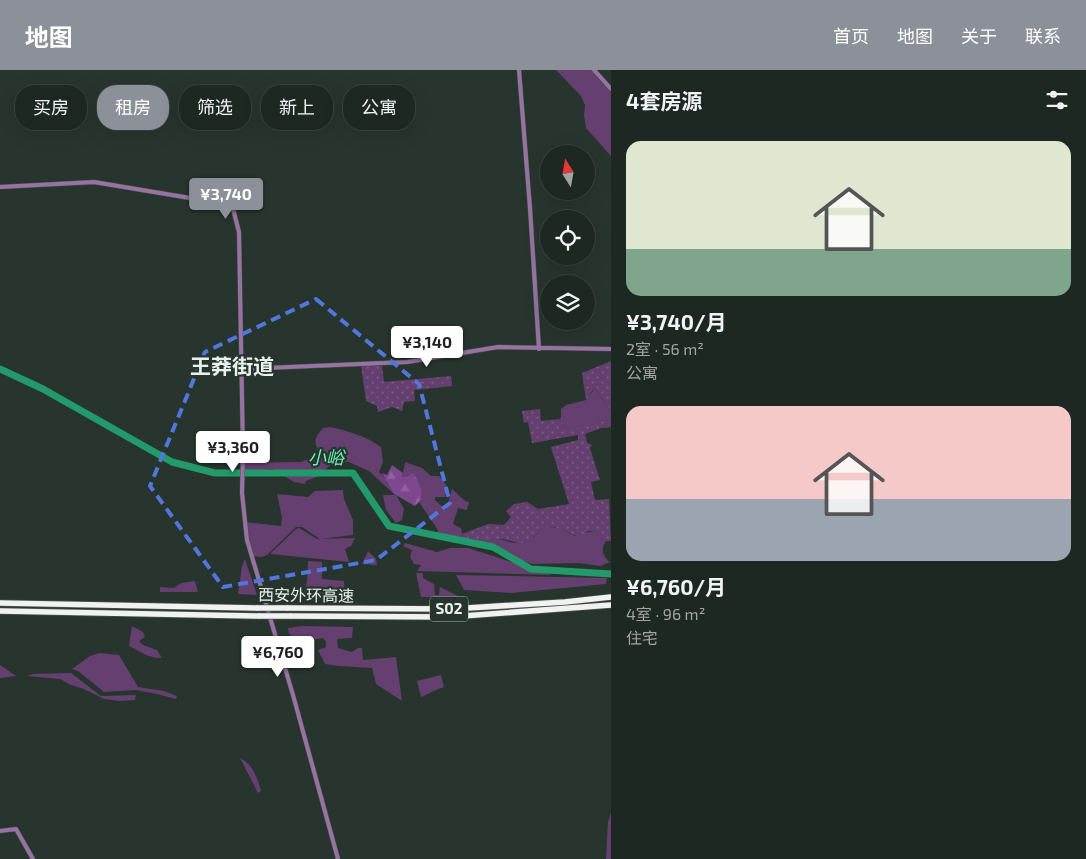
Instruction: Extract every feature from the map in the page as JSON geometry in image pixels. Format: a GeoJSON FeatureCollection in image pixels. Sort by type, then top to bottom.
{"type":"FeatureCollection","features":[{"type":"Feature","properties":{"kind":"highway","name":"西安外环高速"},"geometry":{"type":"LineString","coordinates":[[0,604],[451,609],[565,602],[611,597]]}},
{"type":"Feature","properties":{"kind":"highway","name":"西安外环高速"},"geometry":{"type":"LineString","coordinates":[[0,611],[260,616],[449,617],[611,605]]}},
{"type":"Feature","properties":{"kind":"street"},"geometry":{"type":"LineString","coordinates":[[519,70],[539,349]]}},
{"type":"Feature","properties":{"kind":"street"},"geometry":{"type":"LineString","coordinates":[[594,70],[611,88]]}},
{"type":"Feature","properties":{"kind":"street"},"geometry":{"type":"LineString","coordinates":[[0,187],[94,182],[232,205],[239,232],[242,493],[247,540],[293,695],[338,859]]}},
{"type":"Feature","properties":{"kind":"street"},"geometry":{"type":"LineString","coordinates":[[242,369],[408,362],[498,348],[611,349]]}},
{"type":"Feature","properties":{"kind":"street"},"geometry":{"type":"LineString","coordinates":[[0,831],[16,829],[33,859]]}},
{"type":"Feature","properties":{"kind":"highlighted area"},"geometry":{"type":"Polygon","coordinates":[[[316,299],[419,384],[450,503],[376,560],[223,587],[150,486],[205,352],[316,299]]]}},
{"type":"Feature","properties":{"kind":"shaded area"},"geometry":{"type":"Polygon","coordinates":[[[556,70],[591,70],[611,92],[611,156],[586,128],[585,105],[581,96],[556,70]]]}},
{"type":"Feature","properties":{"kind":"shaded area"},"geometry":{"type":"Polygon","coordinates":[[[611,361],[611,412],[595,388],[586,400],[582,373],[611,361]]]}},
{"type":"Feature","properties":{"kind":"shaded area"},"geometry":{"type":"Polygon","coordinates":[[[361,366],[382,366],[384,382],[451,376],[452,386],[414,390],[415,401],[404,402],[402,411],[392,407],[378,412],[377,406],[366,401],[361,366]]]}},
{"type":"Feature","properties":{"kind":"shaded area"},"geometry":{"type":"Polygon","coordinates":[[[595,388],[611,412],[611,418],[567,432],[560,419],[561,409],[566,405],[586,400],[595,388]]]}},
{"type":"Feature","properties":{"kind":"shaded area"},"geometry":{"type":"Polygon","coordinates":[[[540,409],[541,421],[560,419],[567,431],[611,418],[611,427],[601,428],[585,434],[587,443],[592,445],[590,448],[600,480],[591,482],[595,500],[609,499],[611,541],[606,541],[593,531],[588,531],[583,536],[578,536],[555,527],[547,527],[524,542],[501,539],[471,544],[460,540],[462,534],[488,524],[504,525],[511,517],[506,511],[514,504],[527,502],[538,509],[569,504],[551,447],[578,440],[578,435],[532,443],[528,422],[524,423],[522,411],[540,409]]]}},
{"type":"Feature","properties":{"kind":"shaded area"},"geometry":{"type":"Polygon","coordinates":[[[330,427],[357,434],[381,447],[383,462],[379,472],[386,479],[394,494],[369,471],[349,462],[333,462],[319,476],[306,481],[305,484],[294,482],[273,469],[245,472],[244,463],[301,462],[320,455],[316,443],[317,435],[323,428],[330,427]]]}},
{"type":"Feature","properties":{"kind":"shaded area"},"geometry":{"type":"Polygon","coordinates":[[[405,462],[422,468],[431,476],[439,476],[447,486],[445,497],[435,497],[435,500],[446,510],[452,489],[465,501],[469,502],[467,510],[458,508],[453,524],[461,528],[460,540],[436,538],[438,530],[419,502],[421,494],[409,476],[402,478],[405,462]]]}},
{"type":"Feature","properties":{"kind":"shaded area"},"geometry":{"type":"Polygon","coordinates":[[[343,490],[344,499],[353,520],[353,535],[320,539],[302,527],[296,527],[267,555],[261,557],[252,556],[245,522],[281,526],[282,518],[277,494],[308,497],[315,491],[343,490]]]}},
{"type":"Feature","properties":{"kind":"shaded area"},"geometry":{"type":"Polygon","coordinates":[[[383,495],[396,495],[404,509],[402,520],[396,523],[386,510],[383,495]]]}},
{"type":"Feature","properties":{"kind":"shaded area"},"geometry":{"type":"Polygon","coordinates":[[[548,527],[560,528],[575,536],[593,531],[606,541],[603,553],[610,562],[600,566],[579,563],[532,564],[477,544],[499,539],[514,543],[534,537],[542,529],[548,527]]]}},
{"type":"Feature","properties":{"kind":"shaded area"},"geometry":{"type":"Polygon","coordinates":[[[299,528],[317,539],[355,538],[351,546],[345,549],[349,562],[270,554],[299,528]]]}},
{"type":"Feature","properties":{"kind":"shaded area"},"geometry":{"type":"Polygon","coordinates":[[[405,543],[437,552],[450,548],[468,548],[552,575],[417,571],[421,565],[414,564],[410,557],[412,550],[403,546],[405,543]]]}},
{"type":"Feature","properties":{"kind":"shaded area"},"geometry":{"type":"Polygon","coordinates":[[[368,551],[376,559],[377,565],[362,564],[368,551]]]}},
{"type":"Feature","properties":{"kind":"shaded area"},"geometry":{"type":"Polygon","coordinates":[[[245,559],[257,595],[238,594],[242,566],[245,559]]]}},
{"type":"Feature","properties":{"kind":"shaded area"},"geometry":{"type":"Polygon","coordinates":[[[308,561],[322,562],[322,579],[344,581],[345,597],[303,596],[307,581],[308,561]]]}},
{"type":"Feature","properties":{"kind":"shaded area"},"geometry":{"type":"Polygon","coordinates":[[[416,573],[423,573],[423,578],[434,584],[435,595],[439,595],[440,587],[460,597],[421,597],[416,573]]]}},
{"type":"Feature","properties":{"kind":"shaded area"},"geometry":{"type":"Polygon","coordinates":[[[456,575],[607,578],[606,584],[511,593],[464,590],[456,575]]]}},
{"type":"Feature","properties":{"kind":"shaded area"},"geometry":{"type":"Polygon","coordinates":[[[195,581],[198,592],[160,592],[160,587],[174,588],[181,583],[195,581]]]}},
{"type":"Feature","properties":{"kind":"shaded area"},"geometry":{"type":"Polygon","coordinates":[[[132,626],[143,632],[145,637],[139,641],[143,645],[157,650],[162,658],[149,656],[129,646],[132,626]]]}},
{"type":"Feature","properties":{"kind":"shaded area"},"geometry":{"type":"Polygon","coordinates":[[[302,626],[353,627],[352,638],[337,639],[338,648],[352,652],[362,648],[363,660],[396,657],[402,701],[376,684],[372,668],[325,664],[318,650],[326,647],[326,642],[323,638],[295,643],[288,628],[302,626]]]}},
{"type":"Feature","properties":{"kind":"shaded area"},"geometry":{"type":"Polygon","coordinates":[[[100,653],[119,655],[138,687],[164,691],[177,696],[176,699],[136,690],[104,692],[78,671],[72,669],[90,656],[100,653]]]}},
{"type":"Feature","properties":{"kind":"shaded area"},"geometry":{"type":"Polygon","coordinates":[[[0,665],[16,676],[0,678],[0,665]]]}},
{"type":"Feature","properties":{"kind":"shaded area"},"geometry":{"type":"Polygon","coordinates":[[[71,673],[101,696],[136,695],[135,700],[104,699],[60,679],[27,676],[33,674],[71,673]]]}},
{"type":"Feature","properties":{"kind":"shaded area"},"geometry":{"type":"Polygon","coordinates":[[[441,675],[444,687],[421,697],[417,681],[441,675]]]}},
{"type":"Feature","properties":{"kind":"shaded area"},"geometry":{"type":"Polygon","coordinates":[[[240,758],[254,772],[261,791],[258,793],[240,758]]]}},
{"type":"Feature","properties":{"kind":"shaded area"},"geometry":{"type":"Polygon","coordinates":[[[611,813],[611,859],[606,859],[608,822],[611,813]]]}},
{"type":"Feature","properties":{"kind":"green space"},"geometry":{"type":"Polygon","coordinates":[[[392,465],[403,473],[402,477],[413,473],[418,481],[421,498],[415,506],[394,494],[382,473],[387,475],[392,465]]]}},
{"type":"Feature","properties":{"kind":"waterway","name":"小峪"},"geometry":{"type":"LineString","coordinates":[[0,369],[43,389],[172,462],[215,473],[353,473],[389,526],[493,547],[531,569],[611,574]]}},
{"type":"Feature","properties":{"kind":"district","name":"王莽街道"},"geometry":{"type":"Point","coordinates":[232,367]}}]}
